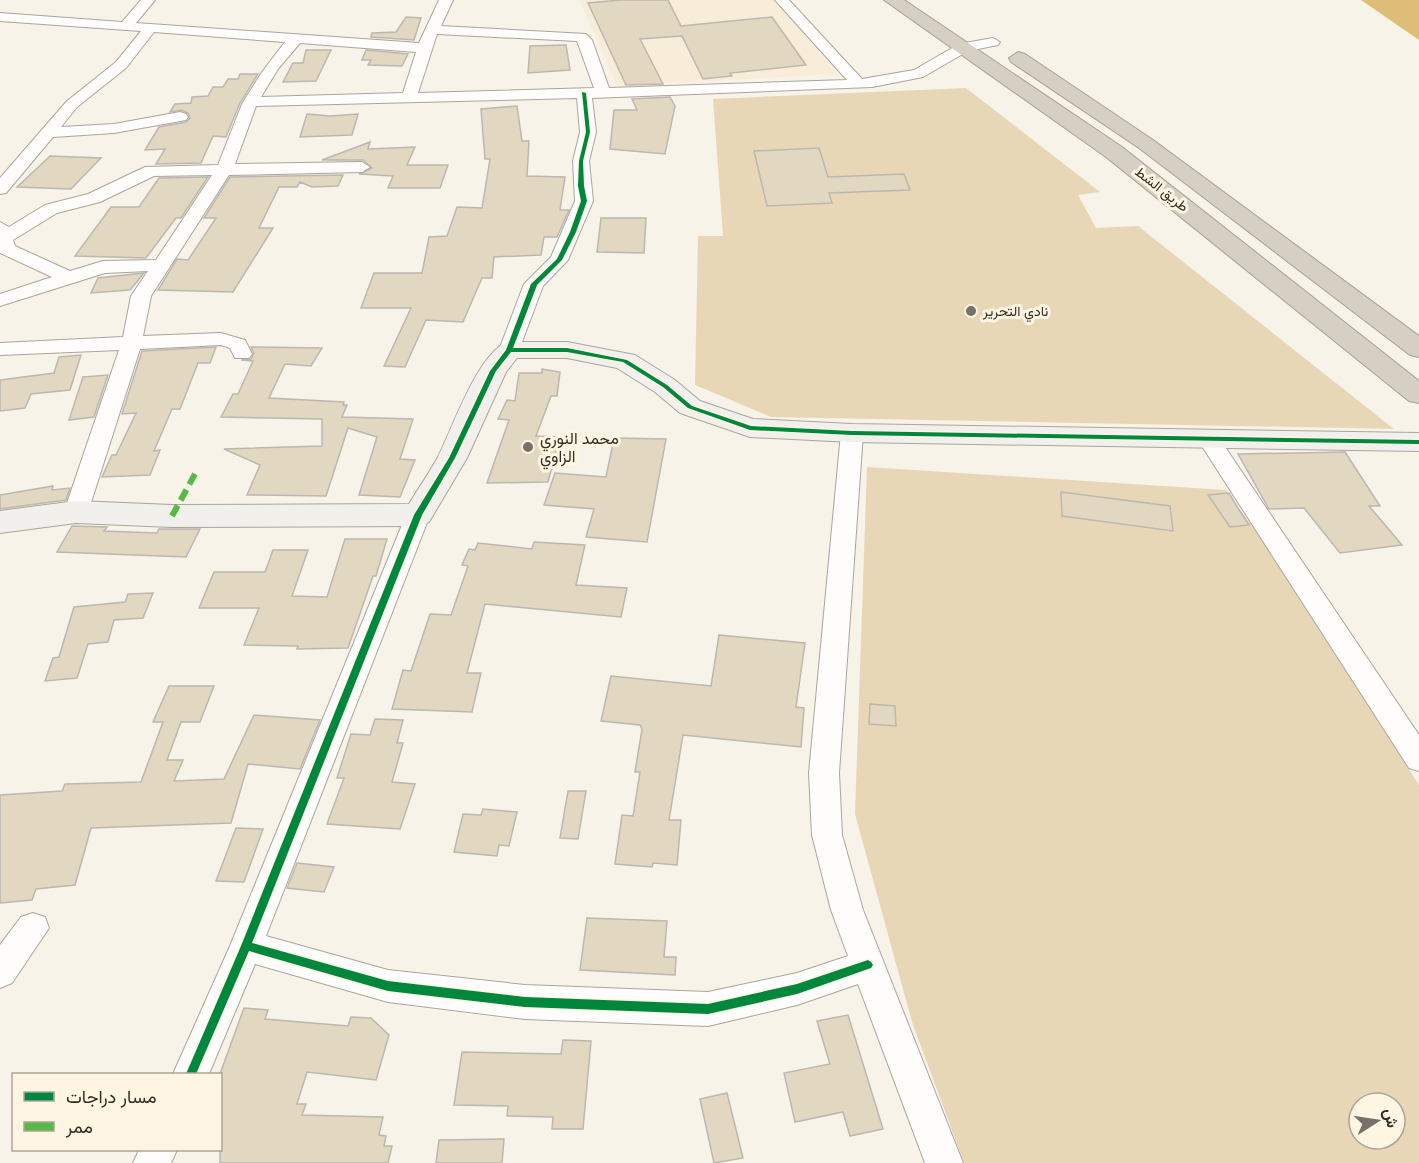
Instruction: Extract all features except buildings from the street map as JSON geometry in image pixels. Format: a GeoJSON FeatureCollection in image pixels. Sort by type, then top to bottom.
{"type":"FeatureCollection","features":[{"type":"Feature","properties":{"kind":"highway","name":"طريق الشط"},"geometry":{"type":"LineString","coordinates":[[893,0],[993,42],[1146,144],[1419,349]]}},
{"type":"Feature","properties":{"kind":"highway","name":"طريق الشط"},"geometry":{"type":"LineString","coordinates":[[929,0],[1114,152],[1235,246],[1419,395]]}},
{"type":"Feature","properties":{"kind":"street"},"geometry":{"type":"LineString","coordinates":[[126,26],[148,0]]}},
{"type":"Feature","properties":{"kind":"street"},"geometry":{"type":"LineString","coordinates":[[410,98],[424,48],[446,0]]}},
{"type":"Feature","properties":{"kind":"street"},"geometry":{"type":"LineString","coordinates":[[782,0],[858,84]]}},
{"type":"Feature","properties":{"kind":"street"},"geometry":{"type":"LineString","coordinates":[[0,17],[126,26],[149,30],[424,48]]}},
{"type":"Feature","properties":{"kind":"street"},"geometry":{"type":"LineString","coordinates":[[0,189],[72,104],[121,65],[149,30]]}},
{"type":"Feature","properties":{"kind":"street"},"geometry":{"type":"LineString","coordinates":[[434,30],[577,36],[585,40],[603,92]]}},
{"type":"Feature","properties":{"kind":"street"},"geometry":{"type":"LineString","coordinates":[[251,102],[858,84],[918,74],[963,30]]}},
{"type":"Feature","properties":{"kind":"street"},"geometry":{"type":"LineString","coordinates":[[76,513],[132,342],[137,307],[225,168],[235,146],[243,116],[262,86],[265,74],[295,40]]}},
{"type":"Feature","properties":{"kind":"street"},"geometry":{"type":"LineString","coordinates":[[191,1073],[246,946],[417,515],[452,458],[493,371],[509,350],[534,284],[559,260],[573,232],[584,201],[580,186],[581,161],[588,132],[584,93]]}},
{"type":"Feature","properties":{"kind":"street"},"geometry":{"type":"LineString","coordinates":[[48,132],[96,132],[140,127],[180,117]]}},
{"type":"Feature","properties":{"kind":"street"},"geometry":{"type":"LineString","coordinates":[[67,277],[7,249],[1,233],[51,209],[94,198],[151,171],[362,167]]}},
{"type":"Feature","properties":{"kind":"street"},"geometry":{"type":"LineString","coordinates":[[0,300],[103,267],[162,265]]}},
{"type":"Feature","properties":{"kind":"street"},"geometry":{"type":"LineString","coordinates":[[0,349],[132,342],[232,340],[238,345],[242,354]]}},
{"type":"Feature","properties":{"kind":"street"},"geometry":{"type":"LineString","coordinates":[[509,350],[567,350],[625,361],[665,386],[690,407],[750,428],[852,433],[1419,442]]}},
{"type":"Feature","properties":{"kind":"street"},"geometry":{"type":"LineString","coordinates":[[852,433],[824,773],[827,835],[847,910],[944,1163]]}},
{"type":"Feature","properties":{"kind":"street"},"geometry":{"type":"LineString","coordinates":[[1209,440],[1419,759]]}},
{"type":"Feature","properties":{"kind":"street"},"geometry":{"type":"LineString","coordinates":[[0,522],[76,513],[172,516],[417,515]]}},
{"type":"Feature","properties":{"kind":"street"},"geometry":{"type":"LineString","coordinates":[[0,972],[33,927]]}},
{"type":"Feature","properties":{"kind":"street"},"geometry":{"type":"LineString","coordinates":[[246,946],[388,986],[525,1002],[708,1009],[798,989],[868,965]]}},
{"type":"Feature","properties":{"kind":"shaded area"},"geometry":{"type":"Polygon","coordinates":[[[579,0],[776,0],[837,74],[617,86],[579,0]]]}},
{"type":"Feature","properties":{"kind":"shaded area"},"geometry":{"type":"Polygon","coordinates":[[[1361,0],[1419,0],[1419,40],[1361,0]]]}},
{"type":"Feature","properties":{"kind":"shaded area","name":"نادي التحرير"},"geometry":{"type":"Polygon","coordinates":[[[966,88],[1100,192],[1078,195],[1096,228],[1138,226],[1394,429],[771,417],[695,385],[698,236],[723,236],[713,99],[966,88]]]}},
{"type":"Feature","properties":{"kind":"shaded area"},"geometry":{"type":"Polygon","coordinates":[[[867,467],[1226,490],[1260,537],[1419,785],[1419,1163],[964,1163],[912,1022],[855,814],[867,467]]]}},
{"type":"Feature","properties":{"kind":"marked path"},"geometry":{"type":"LineString","coordinates":[[172,516],[195,474]]}},
{"type":"Feature","properties":{"kind":"cycle path"},"geometry":{"type":"LineString","coordinates":[[246,946],[418,515],[452,458],[493,371],[509,350],[534,284],[559,260],[573,232],[584,201],[581,186],[581,161],[588,132],[584,93]]}},
{"type":"Feature","properties":{"kind":"cycle path"},"geometry":{"type":"LineString","coordinates":[[509,350],[567,350],[625,361],[665,386],[690,407],[750,428],[852,433],[1419,442]]}},
{"type":"Feature","properties":{"kind":"cycle path"},"geometry":{"type":"LineString","coordinates":[[191,1073],[246,946],[388,986],[525,1002],[708,1009],[797,989],[868,965]]}},
{"type":"Feature","properties":{"kind":"place","name":"نادي التحرير"},"geometry":{"type":"Point","coordinates":[971,311]}},
{"type":"Feature","properties":{"kind":"place","name":"محمد النوري الزاوي"},"geometry":{"type":"Point","coordinates":[528,447]}}]}
